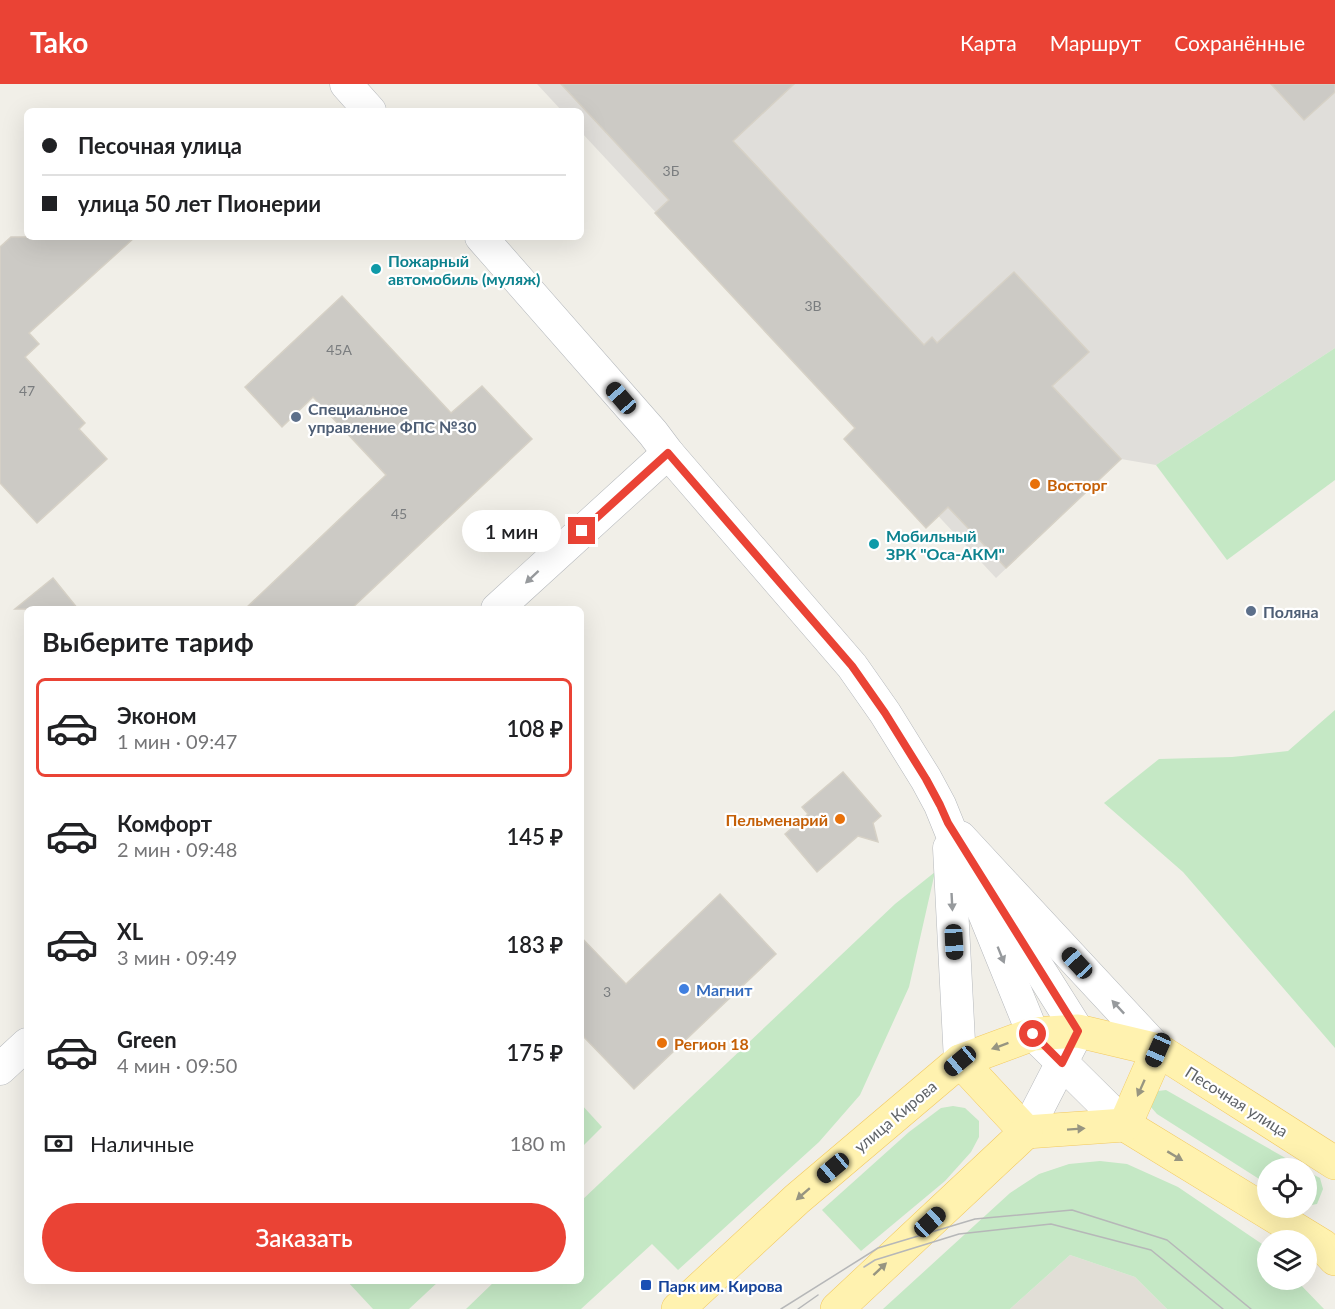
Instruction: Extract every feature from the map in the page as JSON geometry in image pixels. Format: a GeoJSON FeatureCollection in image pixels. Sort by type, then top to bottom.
{"type":"FeatureCollection","features":[{"type":"Feature","properties":{"kind":"main road","name":"улица Кирова"},"geometry":{"type":"LineString","coordinates":[[678,1309],[797,1199],[960,1061],[1033,1034],[1078,1031],[1158,1050]]}},
{"type":"Feature","properties":{"kind":"main road"},"geometry":{"type":"LineString","coordinates":[[837,1309],[1026,1132],[1125,1125],[1158,1050]]}},
{"type":"Feature","properties":{"kind":"main road","name":"Песочная улица"},"geometry":{"type":"LineString","coordinates":[[1158,1050],[1335,1163]]}},
{"type":"Feature","properties":{"kind":"main road"},"geometry":{"type":"LineString","coordinates":[[960,1061],[1026,1132]]}},
{"type":"Feature","properties":{"kind":"main road","name":"Песочная улица"},"geometry":{"type":"LineString","coordinates":[[1125,1125],[1331,1244]]}},
{"type":"Feature","properties":{"kind":"street"},"geometry":{"type":"LineString","coordinates":[[346,84],[367,108]]}},
{"type":"Feature","properties":{"kind":"street","name":"Песочная улица"},"geometry":{"type":"LineString","coordinates":[[484,240],[653,433],[852,666],[885,713],[940,805],[1033,1034],[1125,1125]]}},
{"type":"Feature","properties":{"kind":"street"},"geometry":{"type":"LineString","coordinates":[[500,606],[668,453]]}},
{"type":"Feature","properties":{"kind":"street","name":"Песочная улица"},"geometry":{"type":"LineString","coordinates":[[948,823],[1078,1031]]}},
{"type":"Feature","properties":{"kind":"street","name":"Песочная улица"},"geometry":{"type":"LineString","coordinates":[[948,823],[1158,1050]]}},
{"type":"Feature","properties":{"kind":"street","name":"Песочная улица"},"geometry":{"type":"LineString","coordinates":[[948,823],[960,1061]]}},
{"type":"Feature","properties":{"kind":"street"},"geometry":{"type":"LineString","coordinates":[[1026,1132],[1078,1031]]}},
{"type":"Feature","properties":{"kind":"street"},"geometry":{"type":"LineString","coordinates":[[0,1069],[24,1047]]}},
{"type":"Feature","properties":{"kind":"shaded area"},"geometry":{"type":"Polygon","coordinates":[[[537,84],[1335,84],[1335,348],[1156,465],[1121,459],[996,578],[584,135],[584,108],[559,108],[537,84]]]}},
{"type":"Feature","properties":{"kind":"shaded area"},"geometry":{"type":"Polygon","coordinates":[[[1070,1255],[1135,1277],[1167,1309],[1010,1309],[1070,1255]]]}},
{"type":"Feature","properties":{"kind":"green space"},"geometry":{"type":"Polygon","coordinates":[[[1335,348],[1335,480],[1227,560],[1156,465],[1335,348]]]}},
{"type":"Feature","properties":{"kind":"green space"},"geometry":{"type":"Polygon","coordinates":[[[1335,710],[1335,1048],[1183,872],[1104,803],[1159,759],[1232,757],[1288,751],[1335,710]]]}},
{"type":"Feature","properties":{"kind":"green space"},"geometry":{"type":"Polygon","coordinates":[[[935,872],[909,987],[860,1095],[819,1142],[678,1270],[652,1244],[581,1309],[466,1309],[492,1284],[584,1284],[584,1198],[895,904],[935,872]]]}},
{"type":"Feature","properties":{"kind":"green space"},"geometry":{"type":"Polygon","coordinates":[[[1166,1090],[1285,1158],[1257,1158],[1257,1178],[1157,1114],[1150,1106],[1158,1091],[1166,1090]]]}},
{"type":"Feature","properties":{"kind":"green space"},"geometry":{"type":"Polygon","coordinates":[[[953,1106],[965,1108],[979,1121],[979,1137],[971,1152],[945,1181],[861,1251],[822,1210],[909,1132],[941,1108],[953,1106]]]}},
{"type":"Feature","properties":{"kind":"green space"},"geometry":{"type":"Polygon","coordinates":[[[584,1107],[602,1127],[584,1145],[584,1107]]]}},
{"type":"Feature","properties":{"kind":"green space"},"geometry":{"type":"Polygon","coordinates":[[[1100,1161],[1127,1164],[1178,1187],[1257,1241],[1257,1290],[1306,1290],[1324,1309],[1167,1309],[1135,1277],[1070,1255],[1010,1309],[883,1309],[1010,1193],[1039,1174],[1069,1164],[1100,1161]]]}},
{"type":"Feature","properties":{"kind":"green space"},"geometry":{"type":"Polygon","coordinates":[[[1317,1176],[1320,1178],[1323,1189],[1317,1204],[1317,1176]]]}},
{"type":"Feature","properties":{"kind":"green space"},"geometry":{"type":"Polygon","coordinates":[[[350,1284],[436,1284],[409,1309],[373,1309],[350,1284]]]}},
{"type":"Feature","properties":{"kind":"building"},"geometry":{"type":"Polygon","coordinates":[[[561,84],[794,84],[733,141],[924,345],[932,337],[937,343],[1014,272],[1089,352],[1052,386],[1121,459],[1006,568],[948,507],[926,528],[844,439],[855,428],[655,213],[669,200],[561,84]]]}},
{"type":"Feature","properties":{"kind":"building"},"geometry":{"type":"Polygon","coordinates":[[[1271,84],[1335,84],[1335,92],[1304,120],[1271,84]]]}},
{"type":"Feature","properties":{"kind":"building"},"geometry":{"type":"Polygon","coordinates":[[[11,237],[24,237],[24,240],[132,240],[29,333],[39,344],[25,357],[85,423],[79,429],[107,459],[37,523],[0,483],[0,247],[11,237]]]}},
{"type":"Feature","properties":{"kind":"building"},"geometry":{"type":"Polygon","coordinates":[[[342,296],[451,413],[482,386],[532,439],[354,606],[248,606],[386,475],[313,397],[282,427],[245,387],[342,296]]]}},
{"type":"Feature","properties":{"kind":"building"},"geometry":{"type":"Polygon","coordinates":[[[53,578],[76,606],[24,606],[24,609],[15,609],[53,578]]]}},
{"type":"Feature","properties":{"kind":"building","name":"Пельменарий"},"geometry":{"type":"Polygon","coordinates":[[[843,772],[881,816],[873,823],[878,842],[858,836],[817,872],[785,834],[808,814],[802,807],[843,772]]]}},
{"type":"Feature","properties":{"kind":"building"},"geometry":{"type":"Polygon","coordinates":[[[720,894],[776,954],[634,1089],[584,1037],[584,940],[626,984],[720,894]]]}},
{"type":"Feature","properties":{"kind":"tram line"},"geometry":{"type":"LineString","coordinates":[[781,1309],[878,1248],[975,1219],[1072,1210],[1167,1240],[1251,1309]]}},
{"type":"Feature","properties":{"kind":"tram line"},"geometry":{"type":"LineString","coordinates":[[864,1267],[875,1260],[959,1234],[1051,1224],[1151,1250],[1223,1309]]}},
{"type":"Feature","properties":{"kind":"tram line"},"geometry":{"type":"LineString","coordinates":[[798,1309],[818,1295]]}},
{"type":"Feature","properties":{"kind":"place","name":"Пожарный автомобиль (муляж)"},"geometry":{"type":"Point","coordinates":[376,269]}},
{"type":"Feature","properties":{"kind":"place","name":"Специальное управление ФПС №30"},"geometry":{"type":"Point","coordinates":[296,417]}},
{"type":"Feature","properties":{"kind":"place","name":"Восторг"},"geometry":{"type":"Point","coordinates":[1035,484]}},
{"type":"Feature","properties":{"kind":"place","name":"Мобильный ЗРК \"Оса-АКМ\""},"geometry":{"type":"Point","coordinates":[874,544]}},
{"type":"Feature","properties":{"kind":"place","name":"Поляна"},"geometry":{"type":"Point","coordinates":[1251,611]}},
{"type":"Feature","properties":{"kind":"place","name":"Пельменарий"},"geometry":{"type":"Point","coordinates":[840,819]}},
{"type":"Feature","properties":{"kind":"place","name":"Магнит"},"geometry":{"type":"Point","coordinates":[684,989]}},
{"type":"Feature","properties":{"kind":"place","name":"Регион 18"},"geometry":{"type":"Point","coordinates":[662,1043]}},
{"type":"Feature","properties":{"kind":"place","name":"Парк им. Кирова"},"geometry":{"type":"Point","coordinates":[646,1285]}},
{"type":"Feature","properties":{"kind":"route"},"geometry":{"type":"LineString","coordinates":[[582,531],[668,453],[852,666],[885,713],[926,779],[948,823],[1078,1031],[1062,1063],[1033,1034]]}}]}
